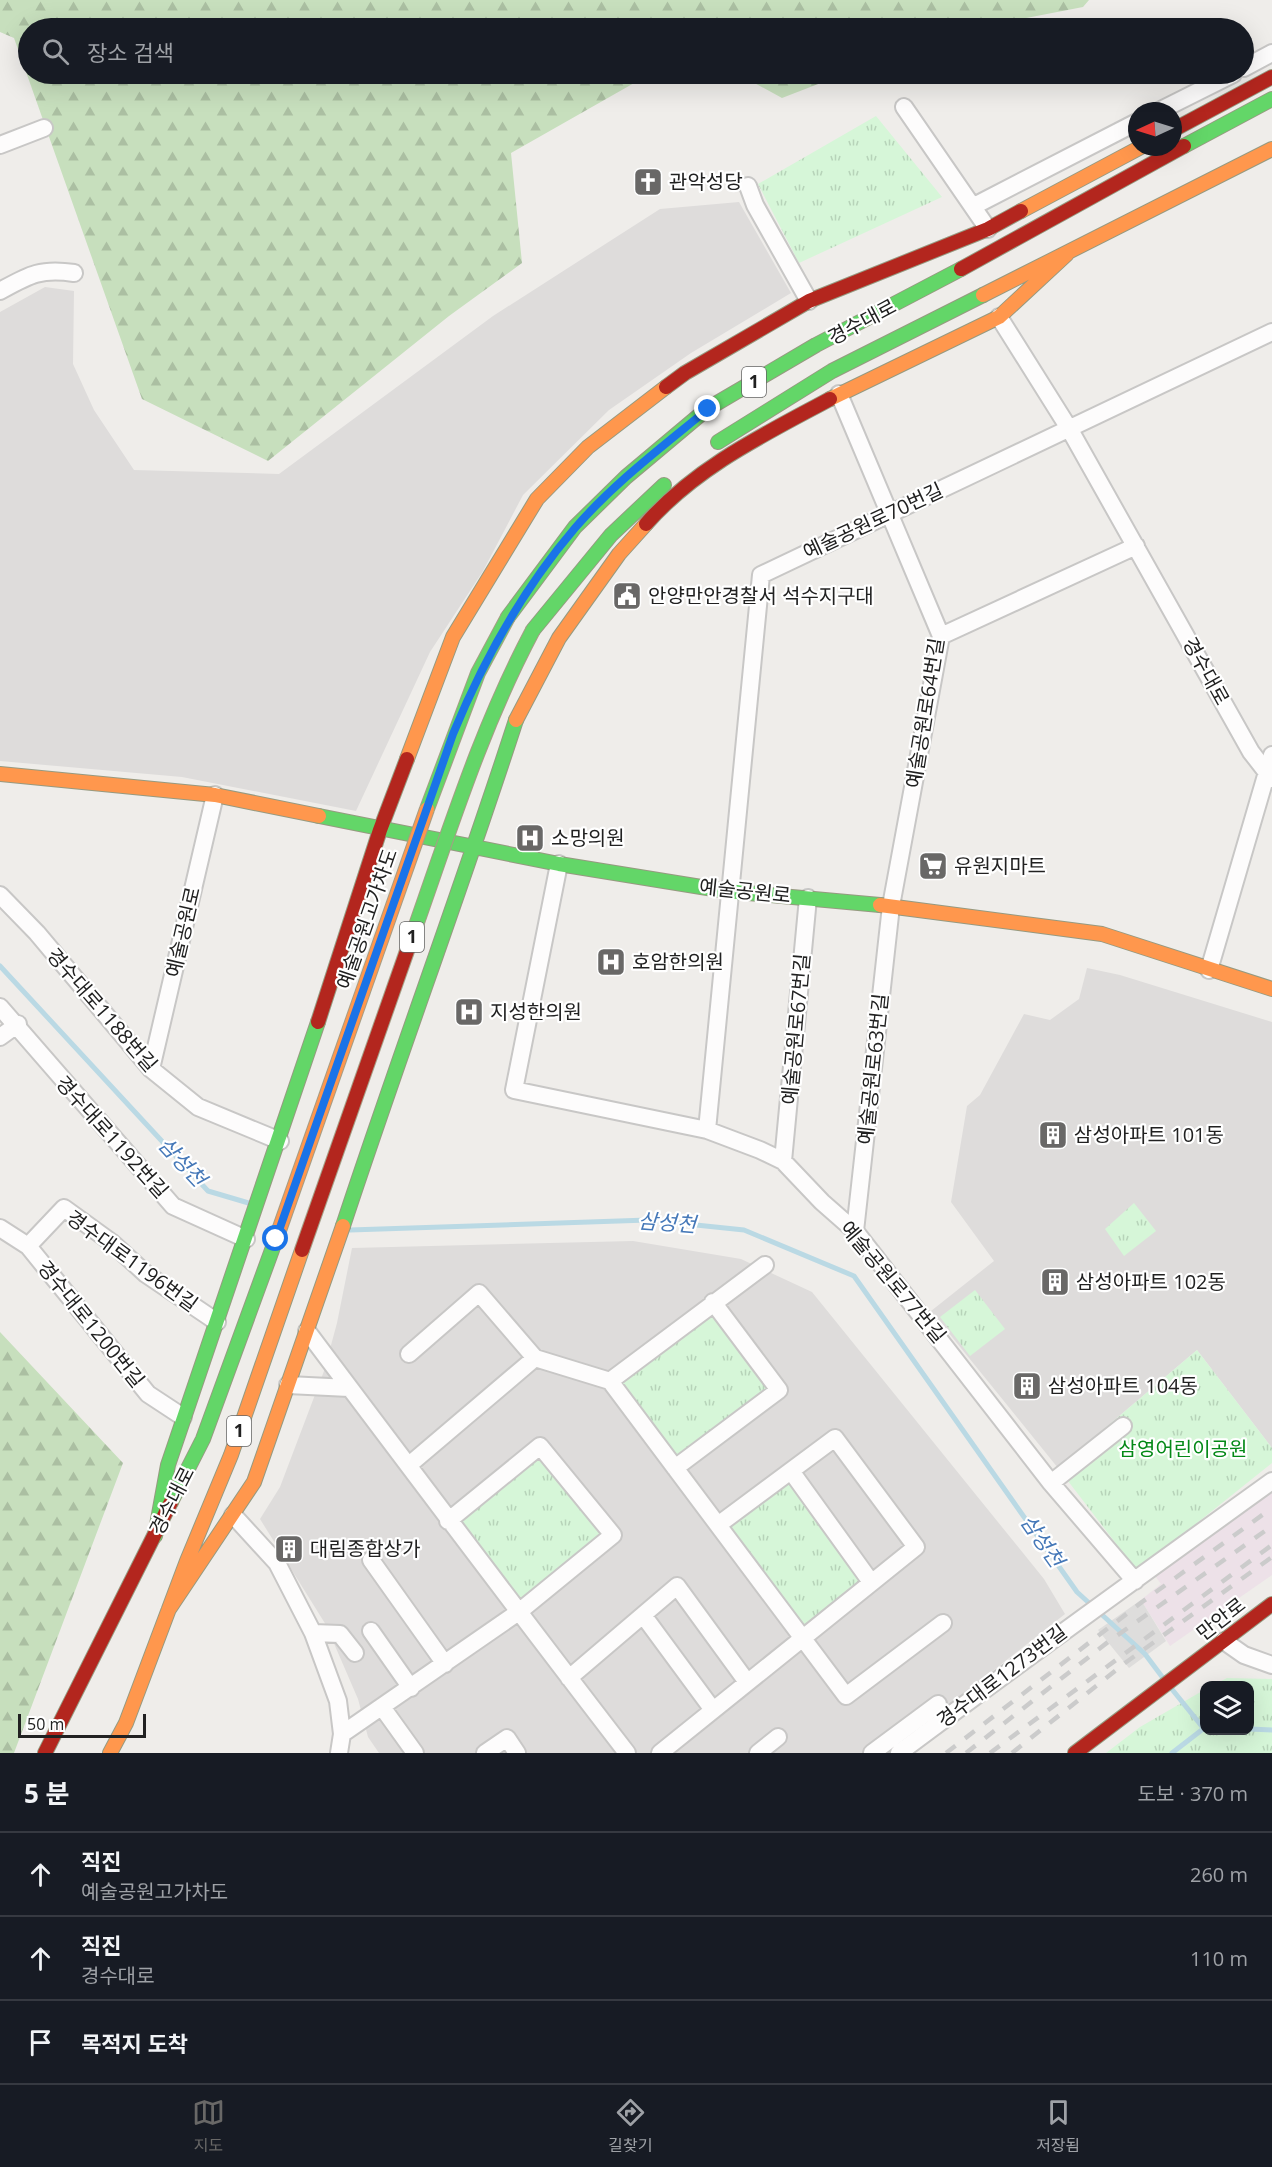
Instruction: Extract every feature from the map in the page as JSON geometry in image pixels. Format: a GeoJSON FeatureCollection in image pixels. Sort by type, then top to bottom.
{"type":"FeatureCollection","features":[{"type":"Feature","properties":{"kind":"main road"},"geometry":{"type":"LineString","coordinates":[[1182,125],[1272,77]]}},
{"type":"Feature","properties":{"kind":"main road","name":"경수대로"},"geometry":{"type":"LineString","coordinates":[[508,617],[575,527],[626,477],[708,409],[816,345],[1015,241],[1054,217],[1272,99]]}},
{"type":"Feature","properties":{"kind":"main road","name":"경수대로"},"geometry":{"type":"LineString","coordinates":[[703,454],[721,440],[832,372],[1272,149]]}},
{"type":"Feature","properties":{"kind":"main road"},"geometry":{"type":"LineString","coordinates":[[154,1536],[168,1465],[183,1417],[274,1159],[380,830],[453,637],[537,499],[588,447],[684,373],[809,301],[993,226],[1128,154]]}},
{"type":"Feature","properties":{"kind":"main road"},"geometry":{"type":"LineString","coordinates":[[993,226],[1054,217]]}},
{"type":"Feature","properties":{"kind":"main road"},"geometry":{"type":"LineString","coordinates":[[169,1609],[254,1482],[340,1236],[396,1065],[475,848],[520,709],[559,638],[620,554],[660,508],[727,455],[839,394],[999,317],[1067,254]]}},
{"type":"Feature","properties":{"kind":"main road","name":"경수대로"},"geometry":{"type":"LineString","coordinates":[[110,1753],[126,1723],[231,1455],[480,744],[503,687],[533,630],[585,563],[632,512],[685,468]]}},
{"type":"Feature","properties":{"kind":"main road","name":"예술공원고가차도"},"geometry":{"type":"LineString","coordinates":[[276,1239],[453,734],[478,673],[508,617]]}},
{"type":"Feature","properties":{"kind":"main road","name":"예술공원로"},"geometry":{"type":"LineString","coordinates":[[0,774],[215,795],[380,830],[559,864],[730,891],[891,906],[1102,934],[1209,970],[1272,988]]}},
{"type":"Feature","properties":{"kind":"main road","name":"경수대로"},"geometry":{"type":"LineString","coordinates":[[45,1753],[203,1439],[276,1239]]}},
{"type":"Feature","properties":{"kind":"main road","name":"만안로"},"geometry":{"type":"LineString","coordinates":[[1075,1753],[1272,1604]]}},
{"type":"Feature","properties":{"kind":"street"},"geometry":{"type":"LineString","coordinates":[[1254,63],[1272,53]]}},
{"type":"Feature","properties":{"kind":"street"},"geometry":{"type":"LineString","coordinates":[[1177,102],[1213,84]]}},
{"type":"Feature","properties":{"kind":"street"},"geometry":{"type":"LineString","coordinates":[[903,107],[974,206],[993,226]]}},
{"type":"Feature","properties":{"kind":"street"},"geometry":{"type":"LineString","coordinates":[[974,206],[1128,127]]}},
{"type":"Feature","properties":{"kind":"street"},"geometry":{"type":"LineString","coordinates":[[0,145],[44,128]]}},
{"type":"Feature","properties":{"kind":"street"},"geometry":{"type":"LineString","coordinates":[[748,186],[755,205],[809,301]]}},
{"type":"Feature","properties":{"kind":"street"},"geometry":{"type":"LineString","coordinates":[[0,291],[37,271],[52,270],[74,273]]}},
{"type":"Feature","properties":{"kind":"street","name":"경수대로"},"geometry":{"type":"LineString","coordinates":[[999,317],[1070,430],[1251,752],[1269,777]]}},
{"type":"Feature","properties":{"kind":"street","name":"예술공원로70번길"},"geometry":{"type":"LineString","coordinates":[[730,891],[761,575],[888,512],[1070,430],[1272,332]]}},
{"type":"Feature","properties":{"kind":"street","name":"예술공원로64번길"},"geometry":{"type":"LineString","coordinates":[[839,394],[941,636],[891,906]]}},
{"type":"Feature","properties":{"kind":"street"},"geometry":{"type":"LineString","coordinates":[[941,636],[1136,546]]}},
{"type":"Feature","properties":{"kind":"street"},"geometry":{"type":"LineString","coordinates":[[1209,970],[1269,777],[1272,755]]}},
{"type":"Feature","properties":{"kind":"street","name":"예술공원로"},"geometry":{"type":"LineString","coordinates":[[151,1069],[215,795]]}},
{"type":"Feature","properties":{"kind":"street","name":"예술공원로77번길"},"geometry":{"type":"LineString","coordinates":[[559,864],[514,1090],[707,1130],[783,1161],[822,1202],[855,1232],[1132,1584]]}},
{"type":"Feature","properties":{"kind":"street"},"geometry":{"type":"LineString","coordinates":[[707,1130],[730,891]]}},
{"type":"Feature","properties":{"kind":"street","name":"경수대로1188번길"},"geometry":{"type":"LineString","coordinates":[[0,895],[37,933],[151,1069],[198,1107],[280,1141]]}},
{"type":"Feature","properties":{"kind":"street","name":"예술공원로67번길"},"geometry":{"type":"LineString","coordinates":[[783,1161],[808,898]]}},
{"type":"Feature","properties":{"kind":"street","name":"예술공원로63번길"},"geometry":{"type":"LineString","coordinates":[[855,1232],[891,906]]}},
{"type":"Feature","properties":{"kind":"street","name":"경수대로1192번길"},"geometry":{"type":"LineString","coordinates":[[0,1006],[18,1024],[47,1064],[173,1206],[247,1235]]}},
{"type":"Feature","properties":{"kind":"street"},"geometry":{"type":"LineString","coordinates":[[0,1037],[18,1024]]}},
{"type":"Feature","properties":{"kind":"street","name":"경수대로1196번길"},"geometry":{"type":"LineString","coordinates":[[28,1245],[64,1208],[111,1242],[146,1274],[217,1323]]}},
{"type":"Feature","properties":{"kind":"street","name":"경수대로1200번길"},"geometry":{"type":"LineString","coordinates":[[0,1228],[28,1245],[148,1394],[183,1417]]}},
{"type":"Feature","properties":{"kind":"street"},"geometry":{"type":"LineString","coordinates":[[610,1381],[765,1264]]}},
{"type":"Feature","properties":{"kind":"street"},"geometry":{"type":"LineString","coordinates":[[409,1354],[479,1293],[535,1358],[610,1381],[846,1696],[944,1623]]}},
{"type":"Feature","properties":{"kind":"street"},"geometry":{"type":"LineString","coordinates":[[675,1468],[778,1389],[713,1302]]}},
{"type":"Feature","properties":{"kind":"street"},"geometry":{"type":"LineString","coordinates":[[307,1331],[409,1465],[448,1521],[520,1611],[627,1753]]}},
{"type":"Feature","properties":{"kind":"street"},"geometry":{"type":"LineString","coordinates":[[409,1465],[535,1358]]}},
{"type":"Feature","properties":{"kind":"street"},"geometry":{"type":"LineString","coordinates":[[288,1385],[350,1388]]}},
{"type":"Feature","properties":{"kind":"street"},"geometry":{"type":"LineString","coordinates":[[1051,1483],[1123,1426]]}},
{"type":"Feature","properties":{"kind":"street"},"geometry":{"type":"LineString","coordinates":[[660,1753],[916,1547],[835,1438],[718,1525]]}},
{"type":"Feature","properties":{"kind":"street"},"geometry":{"type":"LineString","coordinates":[[342,1734],[520,1611],[613,1535],[540,1446],[448,1521]]}},
{"type":"Feature","properties":{"kind":"street"},"geometry":{"type":"LineString","coordinates":[[791,1471],[871,1582]]}},
{"type":"Feature","properties":{"kind":"street"},"geometry":{"type":"LineString","coordinates":[[1132,1584],[1272,1481]]}},
{"type":"Feature","properties":{"kind":"street"},"geometry":{"type":"LineString","coordinates":[[233,1515],[277,1563],[313,1633],[338,1701],[342,1734],[339,1753]]}},
{"type":"Feature","properties":{"kind":"street"},"geometry":{"type":"LineString","coordinates":[[371,1560],[445,1664]]}},
{"type":"Feature","properties":{"kind":"street","name":"경수대로1273번길"},"geometry":{"type":"LineString","coordinates":[[899,1753],[1076,1620],[1132,1584]]}},
{"type":"Feature","properties":{"kind":"street"},"geometry":{"type":"LineString","coordinates":[[569,1678],[677,1586],[747,1682]]}},
{"type":"Feature","properties":{"kind":"street"},"geometry":{"type":"LineString","coordinates":[[643,1615],[713,1710]]}},
{"type":"Feature","properties":{"kind":"street"},"geometry":{"type":"LineString","coordinates":[[371,1631],[411,1688]]}},
{"type":"Feature","properties":{"kind":"street"},"geometry":{"type":"LineString","coordinates":[[313,1633],[340,1634],[355,1653]]}},
{"type":"Feature","properties":{"kind":"street"},"geometry":{"type":"LineString","coordinates":[[1224,1641],[1244,1655],[1272,1665]]}},
{"type":"Feature","properties":{"kind":"street"},"geometry":{"type":"LineString","coordinates":[[872,1753],[938,1704]]}},
{"type":"Feature","properties":{"kind":"street"},"geometry":{"type":"LineString","coordinates":[[382,1707],[415,1753]]}},
{"type":"Feature","properties":{"kind":"street"},"geometry":{"type":"LineString","coordinates":[[758,1753],[778,1737]]}},
{"type":"Feature","properties":{"kind":"street"},"geometry":{"type":"LineString","coordinates":[[485,1753],[507,1738],[517,1753]]}},
{"type":"Feature","properties":{"kind":"shaded area"},"geometry":{"type":"Polygon","coordinates":[[[739,202],[791,293],[691,353],[609,410],[523,495],[483,571],[430,652],[356,811],[182,777],[0,761],[0,312],[45,287],[74,291],[73,364],[94,410],[134,470],[279,474],[493,316],[660,209],[739,202]]]}},
{"type":"Feature","properties":{"kind":"shaded area"},"geometry":{"type":"Polygon","coordinates":[[[1087,968],[1120,975],[1272,1022],[1272,1448],[1197,1350],[1058,1468],[931,1311],[994,1261],[951,1202],[967,1106],[980,1095],[1024,1014],[1050,1020],[1079,999],[1087,968]]]}},
{"type":"Feature","properties":{"kind":"shaded area"},"geometry":{"type":"Polygon","coordinates":[[[633,1241],[741,1259],[812,1292],[1044,1579],[1065,1614],[889,1753],[379,1753],[368,1737],[358,1699],[326,1625],[260,1519],[280,1487],[324,1371],[337,1323],[352,1248],[633,1241]]]}},
{"type":"Feature","properties":{"kind":"shaded area"},"geometry":{"type":"Polygon","coordinates":[[[1272,1489],[1272,1575],[1170,1646],[1141,1600],[1161,1584],[1153,1573],[1272,1489]]]}},
{"type":"Feature","properties":{"kind":"green space"},"geometry":{"type":"Polygon","coordinates":[[[0,0],[1089,0],[1083,7],[1026,18],[18,18],[18,49],[14,38],[0,32],[0,0]]]}},
{"type":"Feature","properties":{"kind":"green space"},"geometry":{"type":"Polygon","coordinates":[[[30,84],[632,84],[511,153],[522,263],[449,316],[268,461],[142,399],[30,84]]]}},
{"type":"Feature","properties":{"kind":"green space"},"geometry":{"type":"Polygon","coordinates":[[[756,84],[818,84],[782,98],[756,84]]]}},
{"type":"Feature","properties":{"kind":"green space"},"geometry":{"type":"Polygon","coordinates":[[[876,116],[942,197],[799,263],[758,184],[876,116]]]}},
{"type":"Feature","properties":{"kind":"green space"},"geometry":{"type":"Polygon","coordinates":[[[1134,1203],[1156,1231],[1124,1256],[1105,1229],[1134,1203]]]}},
{"type":"Feature","properties":{"kind":"green space"},"geometry":{"type":"Polygon","coordinates":[[[975,1290],[1005,1329],[970,1356],[940,1317],[975,1290]]]}},
{"type":"Feature","properties":{"kind":"green space"},"geometry":{"type":"Polygon","coordinates":[[[713,1302],[779,1390],[675,1468],[610,1381],[713,1302]]]}},
{"type":"Feature","properties":{"kind":"green space"},"geometry":{"type":"Polygon","coordinates":[[[0,1332],[123,1463],[14,1753],[0,1753],[0,1332]]]}},
{"type":"Feature","properties":{"kind":"green space","name":"삼영어린이공원"},"geometry":{"type":"Polygon","coordinates":[[[1197,1350],[1272,1448],[1272,1463],[1137,1571],[1058,1468],[1197,1350]]]}},
{"type":"Feature","properties":{"kind":"green space"},"geometry":{"type":"Polygon","coordinates":[[[540,1446],[613,1535],[520,1611],[448,1521],[540,1446]]]}},
{"type":"Feature","properties":{"kind":"green space"},"geometry":{"type":"Polygon","coordinates":[[[791,1471],[871,1582],[802,1638],[718,1525],[791,1471]]]}},
{"type":"Feature","properties":{"kind":"green space"},"geometry":{"type":"Polygon","coordinates":[[[1227,1678],[1272,1679],[1272,1753],[1106,1753],[1140,1727],[1200,1692],[1200,1735],[1254,1735],[1254,1681],[1221,1681],[1227,1678]]]}},
{"type":"Feature","properties":{"kind":"pier"},"geometry":{"type":"Polygon","coordinates":[[[1141,1600],[1166,1641],[1129,1668],[1098,1630],[1141,1600]]]}},
{"type":"Feature","properties":{"kind":"waterway","name":"삼성천"},"geometry":{"type":"LineString","coordinates":[[0,966],[208,1191],[252,1204]]}},
{"type":"Feature","properties":{"kind":"waterway","name":"삼성천"},"geometry":{"type":"LineString","coordinates":[[350,1230],[648,1220],[744,1230],[854,1276],[1077,1592],[1145,1654],[1163,1678]]}},
{"type":"Feature","properties":{"kind":"waterway","name":"삼성천"},"geometry":{"type":"LineString","coordinates":[[1171,1688],[1200,1724]]}},
{"type":"Feature","properties":{"kind":"waterway","name":"삼성천"},"geometry":{"type":"LineString","coordinates":[[1254,1729],[1272,1730]]}},
{"type":"Feature","properties":{"kind":"waterway"},"geometry":{"type":"LineString","coordinates":[[1172,1753],[1200,1731]]}},
{"type":"Feature","properties":{"kind":"railway"},"geometry":{"type":"LineString","coordinates":[[946,1753],[1142,1602],[1272,1508]]}},
{"type":"Feature","properties":{"kind":"railway"},"geometry":{"type":"LineString","coordinates":[[966,1753],[1108,1642],[1272,1526]]}},
{"type":"Feature","properties":{"kind":"railway"},"geometry":{"type":"LineString","coordinates":[[990,1753],[1272,1545]]}},
{"type":"Feature","properties":{"kind":"railway"},"geometry":{"type":"LineString","coordinates":[[1012,1753],[1125,1663],[1272,1557]]}},
{"type":"Feature","properties":{"kind":"traffic: fast"},"geometry":{"type":"LineString","coordinates":[[1184,146],[1272,99]]}},
{"type":"Feature","properties":{"kind":"traffic: fast"},"geometry":{"type":"LineString","coordinates":[[508,617],[575,527],[626,477],[707,409],[816,345],[961,269]]}},
{"type":"Feature","properties":{"kind":"traffic: fast"},"geometry":{"type":"LineString","coordinates":[[718,442],[832,371],[983,295]]}},
{"type":"Feature","properties":{"kind":"traffic: fast"},"geometry":{"type":"LineString","coordinates":[[533,630],[611,535],[664,485]]}},
{"type":"Feature","properties":{"kind":"traffic: fast"},"geometry":{"type":"LineString","coordinates":[[427,809],[478,673],[508,617]]}},
{"type":"Feature","properties":{"kind":"traffic: fast"},"geometry":{"type":"LineString","coordinates":[[414,931],[482,741],[533,630]]}},
{"type":"Feature","properties":{"kind":"traffic: fast"},"geometry":{"type":"LineString","coordinates":[[343,1226],[516,720]]}},
{"type":"Feature","properties":{"kind":"traffic: fast"},"geometry":{"type":"LineString","coordinates":[[319,816],[559,864],[726,891],[880,905]]}},
{"type":"Feature","properties":{"kind":"traffic: fast"},"geometry":{"type":"LineString","coordinates":[[155,1536],[168,1465],[318,1022]]}},
{"type":"Feature","properties":{"kind":"traffic: fast"},"geometry":{"type":"LineString","coordinates":[[171,1502],[203,1439],[276,1239]]}},
{"type":"Feature","properties":{"kind":"traffic: slow"},"geometry":{"type":"LineString","coordinates":[[983,295],[1272,149]]}},
{"type":"Feature","properties":{"kind":"traffic: slow"},"geometry":{"type":"LineString","coordinates":[[1021,211],[1128,154]]}},
{"type":"Feature","properties":{"kind":"traffic: slow"},"geometry":{"type":"LineString","coordinates":[[830,399],[999,317],[1067,254]]}},
{"type":"Feature","properties":{"kind":"traffic: slow"},"geometry":{"type":"LineString","coordinates":[[407,759],[453,637],[537,499],[588,447],[666,387]]}},
{"type":"Feature","properties":{"kind":"traffic: slow"},"geometry":{"type":"LineString","coordinates":[[516,720],[559,638],[619,554],[646,524]]}},
{"type":"Feature","properties":{"kind":"traffic: slow"},"geometry":{"type":"LineString","coordinates":[[0,774],[215,795],[319,816]]}},
{"type":"Feature","properties":{"kind":"traffic: slow"},"geometry":{"type":"LineString","coordinates":[[276,1239],[427,809]]}},
{"type":"Feature","properties":{"kind":"traffic: slow"},"geometry":{"type":"LineString","coordinates":[[880,905],[1102,934],[1272,989]]}},
{"type":"Feature","properties":{"kind":"traffic: slow"},"geometry":{"type":"LineString","coordinates":[[169,1609],[254,1482],[343,1226]]}},
{"type":"Feature","properties":{"kind":"traffic: slow"},"geometry":{"type":"LineString","coordinates":[[110,1753],[126,1723],[187,1561],[231,1455],[302,1250]]}},
{"type":"Feature","properties":{"kind":"traffic: jam"},"geometry":{"type":"LineString","coordinates":[[1182,125],[1272,77]]}},
{"type":"Feature","properties":{"kind":"traffic: jam"},"geometry":{"type":"LineString","coordinates":[[961,269],[1184,146]]}},
{"type":"Feature","properties":{"kind":"traffic: jam"},"geometry":{"type":"LineString","coordinates":[[666,387],[685,373],[809,301],[988,229],[1021,211]]}},
{"type":"Feature","properties":{"kind":"traffic: jam"},"geometry":{"type":"LineString","coordinates":[[646,524],[687,485],[732,453],[830,399]]}},
{"type":"Feature","properties":{"kind":"traffic: jam"},"geometry":{"type":"LineString","coordinates":[[318,1022],[380,830],[407,759]]}},
{"type":"Feature","properties":{"kind":"traffic: jam"},"geometry":{"type":"LineString","coordinates":[[302,1250],[414,931]]}},
{"type":"Feature","properties":{"kind":"traffic: jam"},"geometry":{"type":"LineString","coordinates":[[45,1753],[171,1502]]}},
{"type":"Feature","properties":{"kind":"traffic: jam"},"geometry":{"type":"LineString","coordinates":[[1075,1753],[1272,1604]]}},
{"type":"Feature","properties":{"kind":"place","name":"관악성당"},"geometry":{"type":"Point","coordinates":[648,182]}},
{"type":"Feature","properties":{"kind":"place","name":"안양만안경찰서 석수지구대"},"geometry":{"type":"Point","coordinates":[627,596]}},
{"type":"Feature","properties":{"kind":"place","name":"소망의원"},"geometry":{"type":"Point","coordinates":[530,838]}},
{"type":"Feature","properties":{"kind":"place","name":"유원지마트"},"geometry":{"type":"Point","coordinates":[933,866]}},
{"type":"Feature","properties":{"kind":"place","name":"호암한의원"},"geometry":{"type":"Point","coordinates":[611,962]}},
{"type":"Feature","properties":{"kind":"place","name":"지성한의원"},"geometry":{"type":"Point","coordinates":[469,1012]}},
{"type":"Feature","properties":{"kind":"place","name":"삼성아파트 101동"},"geometry":{"type":"Point","coordinates":[1053,1135]}},
{"type":"Feature","properties":{"kind":"place","name":"삼성아파트 102동"},"geometry":{"type":"Point","coordinates":[1055,1282]}},
{"type":"Feature","properties":{"kind":"place","name":"삼성아파트 104동"},"geometry":{"type":"Point","coordinates":[1027,1386]}},
{"type":"Feature","properties":{"kind":"place","name":"대림종합상가"},"geometry":{"type":"Point","coordinates":[289,1549]}},
{"type":"Feature","properties":{"kind":"route"},"geometry":{"type":"LineString","coordinates":[[276,1239],[453,734],[478,673],[508,617],[575,527],[626,477],[708,409]]}}]}
